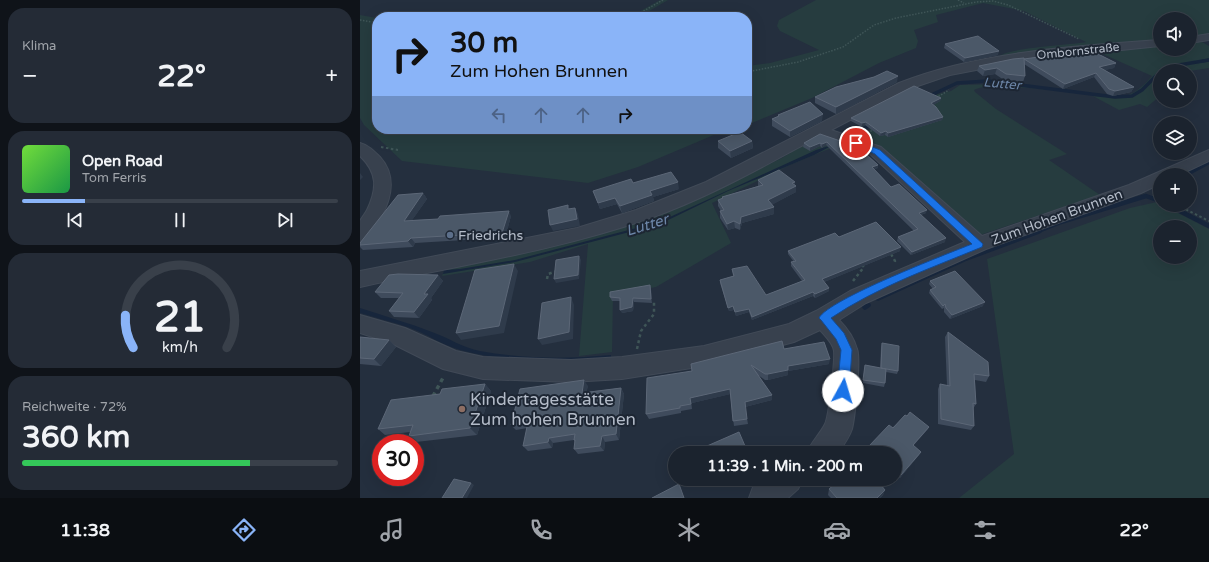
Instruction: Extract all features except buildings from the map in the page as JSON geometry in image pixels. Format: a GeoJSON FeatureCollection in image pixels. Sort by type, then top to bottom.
{"type":"FeatureCollection","features":[{"type":"Feature","properties":{"kind":"street"},"geometry":{"type":"LineString","coordinates":[[1197,39],[1209,37]]}},
{"type":"Feature","properties":{"kind":"street"},"geometry":{"type":"LineString","coordinates":[[996,62],[996,55],[1005,51],[1083,41]]}},
{"type":"Feature","properties":{"kind":"street","name":"Ombornstraße"},"geometry":{"type":"LineString","coordinates":[[360,279],[535,244],[611,225],[687,197],[742,171],[904,86],[954,69],[1099,47],[1153,43]]}},
{"type":"Feature","properties":{"kind":"street"},"geometry":{"type":"LineString","coordinates":[[820,131],[832,137],[856,143],[877,152],[979,244]]}},
{"type":"Feature","properties":{"kind":"street"},"geometry":{"type":"LineString","coordinates":[[360,148],[378,165],[383,178],[383,185],[375,212],[360,236]]}},
{"type":"Feature","properties":{"kind":"street"},"geometry":{"type":"LineString","coordinates":[[1180,168],[1209,155]]}},
{"type":"Feature","properties":{"kind":"street","name":"Zum Hohen Brunnen"},"geometry":{"type":"LineString","coordinates":[[360,324],[397,335],[452,361],[484,368],[571,371],[635,367],[704,356],[777,338],[794,332],[824,318],[840,307],[880,286],[979,244],[1135,189],[1153,180]]}},
{"type":"Feature","properties":{"kind":"street"},"geometry":{"type":"LineString","coordinates":[[824,318],[840,337],[846,350],[845,378],[838,429],[826,446]]}},
{"type":"Feature","properties":{"kind":"street"},"geometry":{"type":"LineString","coordinates":[[764,498],[779,486]]}},
{"type":"Feature","properties":{"kind":"path"},"geometry":{"type":"LineString","coordinates":[[642,12],[663,0]]}},
{"type":"Feature","properties":{"kind":"path"},"geometry":{"type":"LineString","coordinates":[[958,0],[964,3]]}},
{"type":"Feature","properties":{"kind":"path"},"geometry":{"type":"LineString","coordinates":[[752,71],[798,62],[843,47],[874,25],[896,18],[964,3],[993,2],[1008,4],[1070,33],[1083,41]]}},
{"type":"Feature","properties":{"kind":"path"},"geometry":{"type":"LineString","coordinates":[[360,20],[372,22]]}},
{"type":"Feature","properties":{"kind":"path"},"geometry":{"type":"LineString","coordinates":[[934,100],[949,90]]}},
{"type":"Feature","properties":{"kind":"path"},"geometry":{"type":"LineString","coordinates":[[856,143],[865,135],[879,127]]}},
{"type":"Feature","properties":{"kind":"path"},"geometry":{"type":"LineString","coordinates":[[1191,212],[1209,221]]}},
{"type":"Feature","properties":{"kind":"path"},"geometry":{"type":"LineString","coordinates":[[849,286],[864,268],[861,264]]}},
{"type":"Feature","properties":{"kind":"path"},"geometry":{"type":"LineString","coordinates":[[547,279],[548,274],[557,271]]}},
{"type":"Feature","properties":{"kind":"path"},"geometry":{"type":"LineString","coordinates":[[635,367],[639,336],[651,322],[654,312],[654,302]]}},
{"type":"Feature","properties":{"kind":"path"},"geometry":{"type":"LineString","coordinates":[[430,402],[452,361]]}},
{"type":"Feature","properties":{"kind":"green space"},"geometry":{"type":"Polygon","coordinates":[[[660,0],[668,0],[648,12],[639,12],[660,0]]]}},
{"type":"Feature","properties":{"kind":"green space"},"geometry":{"type":"Polygon","coordinates":[[[816,0],[1209,0],[1209,35],[1197,37],[1197,12],[1153,12],[1153,41],[1110,43],[1050,50],[1044,49],[1045,51],[999,57],[1013,51],[1086,42],[1024,11],[983,3],[936,15],[938,22],[914,30],[918,41],[916,48],[879,63],[812,98],[752,123],[752,65],[770,63],[819,50],[780,31],[777,26],[779,20],[816,0]]]}},
{"type":"Feature","properties":{"kind":"green space"},"geometry":{"type":"Polygon","coordinates":[[[360,15],[372,17],[372,133],[364,125],[360,118],[360,15]]]}},
{"type":"Feature","properties":{"kind":"green space"},"geometry":{"type":"Polygon","coordinates":[[[1197,42],[1202,42],[1209,46],[1209,68],[1197,70],[1197,64],[1153,64],[1153,102],[1147,107],[1140,104],[1119,110],[1093,96],[1126,96],[1138,90],[1152,76],[1096,51],[1153,47],[1153,56],[1197,56],[1197,42]]]}},
{"type":"Feature","properties":{"kind":"green space"},"geometry":{"type":"Polygon","coordinates":[[[1001,84],[1052,90],[990,86],[974,90],[996,109],[1067,154],[1049,160],[1100,195],[977,236],[867,137],[854,139],[870,129],[905,114],[938,94],[951,91],[960,85],[1001,84]]]}},
{"type":"Feature","properties":{"kind":"green space"},"geometry":{"type":"Polygon","coordinates":[[[374,134],[716,134],[638,167],[588,183],[402,161],[374,134]]]}},
{"type":"Feature","properties":{"kind":"green space"},"geometry":{"type":"Polygon","coordinates":[[[813,139],[810,151],[820,146],[822,148],[828,144],[843,143],[788,166],[712,203],[731,243],[656,287],[613,295],[612,352],[579,356],[588,244],[530,262],[442,276],[446,267],[522,252],[747,174],[782,158],[813,139]]]}},
{"type":"Feature","properties":{"kind":"green space"},"geometry":{"type":"Polygon","coordinates":[[[1153,203],[1153,212],[1176,212],[1192,220],[1153,220],[1153,264],[1197,264],[1197,223],[1209,229],[1209,498],[959,498],[1014,454],[987,259],[1130,208],[1153,203]]]}},
{"type":"Feature","properties":{"kind":"water"},"geometry":{"type":"Polygon","coordinates":[[[835,144],[814,155],[728,191],[660,224],[515,262],[443,274],[444,270],[460,269],[515,260],[659,222],[816,150],[835,144]]]}},
{"type":"Feature","properties":{"kind":"water"},"geometry":{"type":"Polygon","coordinates":[[[360,308],[438,334],[468,348],[480,351],[529,357],[562,358],[611,355],[611,358],[554,361],[516,359],[478,354],[453,348],[410,328],[360,313],[360,308]]]}},
{"type":"Feature","properties":{"kind":"waterway","name":"Lutter"},"geometry":{"type":"LineString","coordinates":[[1185,64],[1209,60]]}},
{"type":"Feature","properties":{"kind":"waterway","name":"Lutter"},"geometry":{"type":"LineString","coordinates":[[927,97],[957,83],[988,81],[1115,97],[1132,96],[1142,90],[1153,79]]}},
{"type":"Feature","properties":{"kind":"waterway","name":"Lutter"},"geometry":{"type":"LineString","coordinates":[[849,137],[872,124]]}},
{"type":"Feature","properties":{"kind":"waterway"},"geometry":{"type":"LineString","coordinates":[[1197,168],[1209,162]]}},
{"type":"Feature","properties":{"kind":"waterway"},"geometry":{"type":"LineString","coordinates":[[1036,232],[1061,222],[1146,196],[1153,198]]}},
{"type":"Feature","properties":{"kind":"waterway"},"geometry":{"type":"LineString","coordinates":[[1182,212],[1209,226]]}},
{"type":"Feature","properties":{"kind":"waterway"},"geometry":{"type":"LineString","coordinates":[[878,298],[964,259],[1039,231]]}},
{"type":"Feature","properties":{"kind":"place","name":"Friedrichs"},"geometry":{"type":"Point","coordinates":[450,235]}},
{"type":"Feature","properties":{"kind":"place","name":"Kindertagesstätte Zum hohen Brunnen"},"geometry":{"type":"Point","coordinates":[462,409]}},
{"type":"Feature","properties":{"kind":"route"},"geometry":{"type":"LineString","coordinates":[[843,391],[846,350],[840,337],[824,318],[840,307],[880,286],[979,244],[875,150],[856,143]]}}]}
